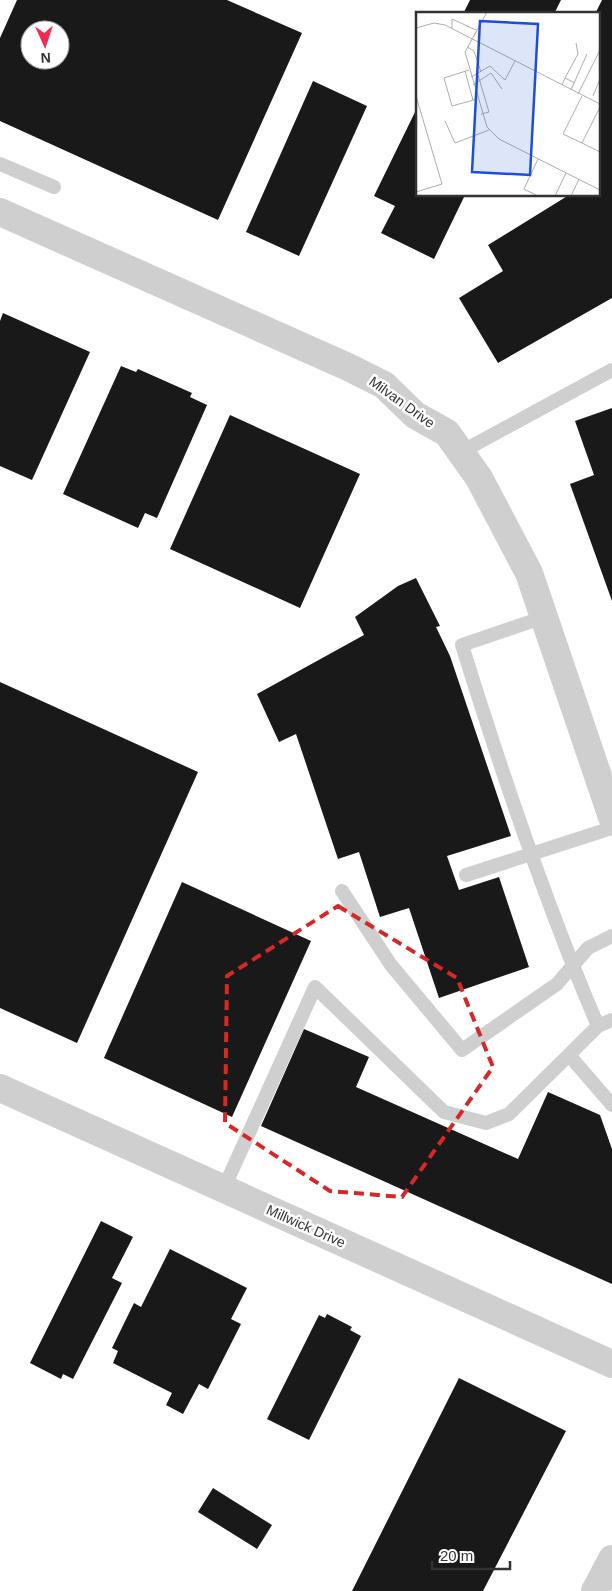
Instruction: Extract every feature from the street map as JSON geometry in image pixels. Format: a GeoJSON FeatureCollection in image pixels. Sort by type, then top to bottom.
{"type":"FeatureCollection","features":[{"type":"Feature","properties":{"kind":"street","name":"Milvan Drive"},"geometry":{"type":"LineString","coordinates":[[0,212],[348,366],[384,385],[416,415],[447,433],[480,478],[529,573],[544,618],[605,772],[612,817]]}},
{"type":"Feature","properties":{"kind":"street","name":"Millwick Drive"},"geometry":{"type":"LineString","coordinates":[[0,1088],[612,1364]]}},
{"type":"Feature","properties":{"kind":"street"},"geometry":{"type":"LineString","coordinates":[[595,1591],[612,1559]]}},
{"type":"Feature","properties":{"kind":"lane"},"geometry":{"type":"LineString","coordinates":[[0,164],[54,187]]}},
{"type":"Feature","properties":{"kind":"lane"},"geometry":{"type":"LineString","coordinates":[[461,452],[612,370]]}},
{"type":"Feature","properties":{"kind":"lane"},"geometry":{"type":"LineString","coordinates":[[544,618],[462,644],[495,752],[572,965],[598,1026]]}},
{"type":"Feature","properties":{"kind":"lane"},"geometry":{"type":"LineString","coordinates":[[466,875],[612,828]]}},
{"type":"Feature","properties":{"kind":"lane"},"geometry":{"type":"LineString","coordinates":[[342,891],[391,965],[462,1050],[557,984],[588,948],[612,936]]}},
{"type":"Feature","properties":{"kind":"lane"},"geometry":{"type":"LineString","coordinates":[[224,1188],[315,987],[444,1112],[486,1123],[509,1114],[598,1026],[612,1020]]}},
{"type":"Feature","properties":{"kind":"lane"},"geometry":{"type":"LineString","coordinates":[[569,1055],[612,1105]]}},
{"type":"Feature","properties":{"kind":"highlighted area"},"geometry":{"type":"Polygon","coordinates":[[[338,906],[457,978],[493,1067],[402,1197],[330,1191],[225,1123],[227,976],[338,906]]]}},
{"type":"Feature","properties":{"kind":"building"},"geometry":{"type":"Polygon","coordinates":[[[17,0],[227,0],[302,33],[218,220],[0,121],[0,38],[17,0]]]}},
{"type":"Feature","properties":{"kind":"building"},"geometry":{"type":"Polygon","coordinates":[[[470,0],[561,0],[555,12],[464,12],[470,0]]]}},
{"type":"Feature","properties":{"kind":"building"},"geometry":{"type":"Polygon","coordinates":[[[602,0],[612,0],[612,298],[498,363],[459,298],[503,271],[488,245],[567,196],[600,196],[600,12],[596,12],[602,0]]]}},
{"type":"Feature","properties":{"kind":"building"},"geometry":{"type":"Polygon","coordinates":[[[313,81],[367,106],[299,256],[246,232],[313,81]]]}},
{"type":"Feature","properties":{"kind":"building"},"geometry":{"type":"Polygon","coordinates":[[[416,110],[416,196],[465,196],[434,259],[381,233],[395,206],[374,196],[416,110]]]}},
{"type":"Feature","properties":{"kind":"building"},"geometry":{"type":"Polygon","coordinates":[[[3,313],[90,352],[32,480],[0,466],[0,321],[3,313]]]}},
{"type":"Feature","properties":{"kind":"building"},"geometry":{"type":"Polygon","coordinates":[[[121,366],[136,372],[138,369],[192,393],[190,397],[207,405],[157,518],[145,513],[138,528],[63,494],[121,366]]]}},
{"type":"Feature","properties":{"kind":"building"},"geometry":{"type":"Polygon","coordinates":[[[612,408],[612,601],[570,484],[594,475],[575,421],[612,408]]]}},
{"type":"Feature","properties":{"kind":"building"},"geometry":{"type":"Polygon","coordinates":[[[230,415],[360,474],[300,608],[170,549],[230,415]]]}},
{"type":"Feature","properties":{"kind":"building"},"geometry":{"type":"Polygon","coordinates":[[[416,578],[440,626],[436,627],[450,656],[511,836],[447,856],[459,890],[499,877],[529,967],[439,998],[409,908],[380,917],[359,852],[338,859],[296,734],[279,742],[257,694],[364,635],[355,617],[398,586],[416,578]]]}},
{"type":"Feature","properties":{"kind":"building"},"geometry":{"type":"Polygon","coordinates":[[[0,682],[198,772],[77,1043],[0,1008],[0,682]]]}},
{"type":"Feature","properties":{"kind":"building"},"geometry":{"type":"Polygon","coordinates":[[[182,882],[311,941],[232,1117],[104,1058],[182,882]]]}},
{"type":"Feature","properties":{"kind":"building"},"geometry":{"type":"Polygon","coordinates":[[[304,1029],[369,1057],[356,1087],[518,1159],[548,1092],[600,1115],[612,1149],[612,1284],[261,1126],[304,1029]]]}},
{"type":"Feature","properties":{"kind":"building"},"geometry":{"type":"Polygon","coordinates":[[[101,1221],[133,1237],[112,1278],[122,1283],[73,1379],[63,1374],[61,1379],[30,1363],[101,1221]]]}},
{"type":"Feature","properties":{"kind":"building"},"geometry":{"type":"Polygon","coordinates":[[[170,1249],[247,1288],[231,1319],[241,1324],[208,1389],[199,1384],[183,1414],[166,1405],[172,1393],[113,1363],[118,1351],[112,1348],[134,1303],[141,1307],[170,1249]]]}},
{"type":"Feature","properties":{"kind":"building"},"geometry":{"type":"Polygon","coordinates":[[[327,1314],[352,1327],[350,1330],[361,1336],[309,1440],[267,1419],[319,1315],[325,1318],[327,1314]]]}},
{"type":"Feature","properties":{"kind":"building"},"geometry":{"type":"Polygon","coordinates":[[[459,1378],[566,1431],[483,1591],[352,1591],[459,1378]]]}},
{"type":"Feature","properties":{"kind":"building"},"geometry":{"type":"Polygon","coordinates":[[[213,1488],[272,1525],[257,1549],[198,1512],[213,1488]]]}}]}
